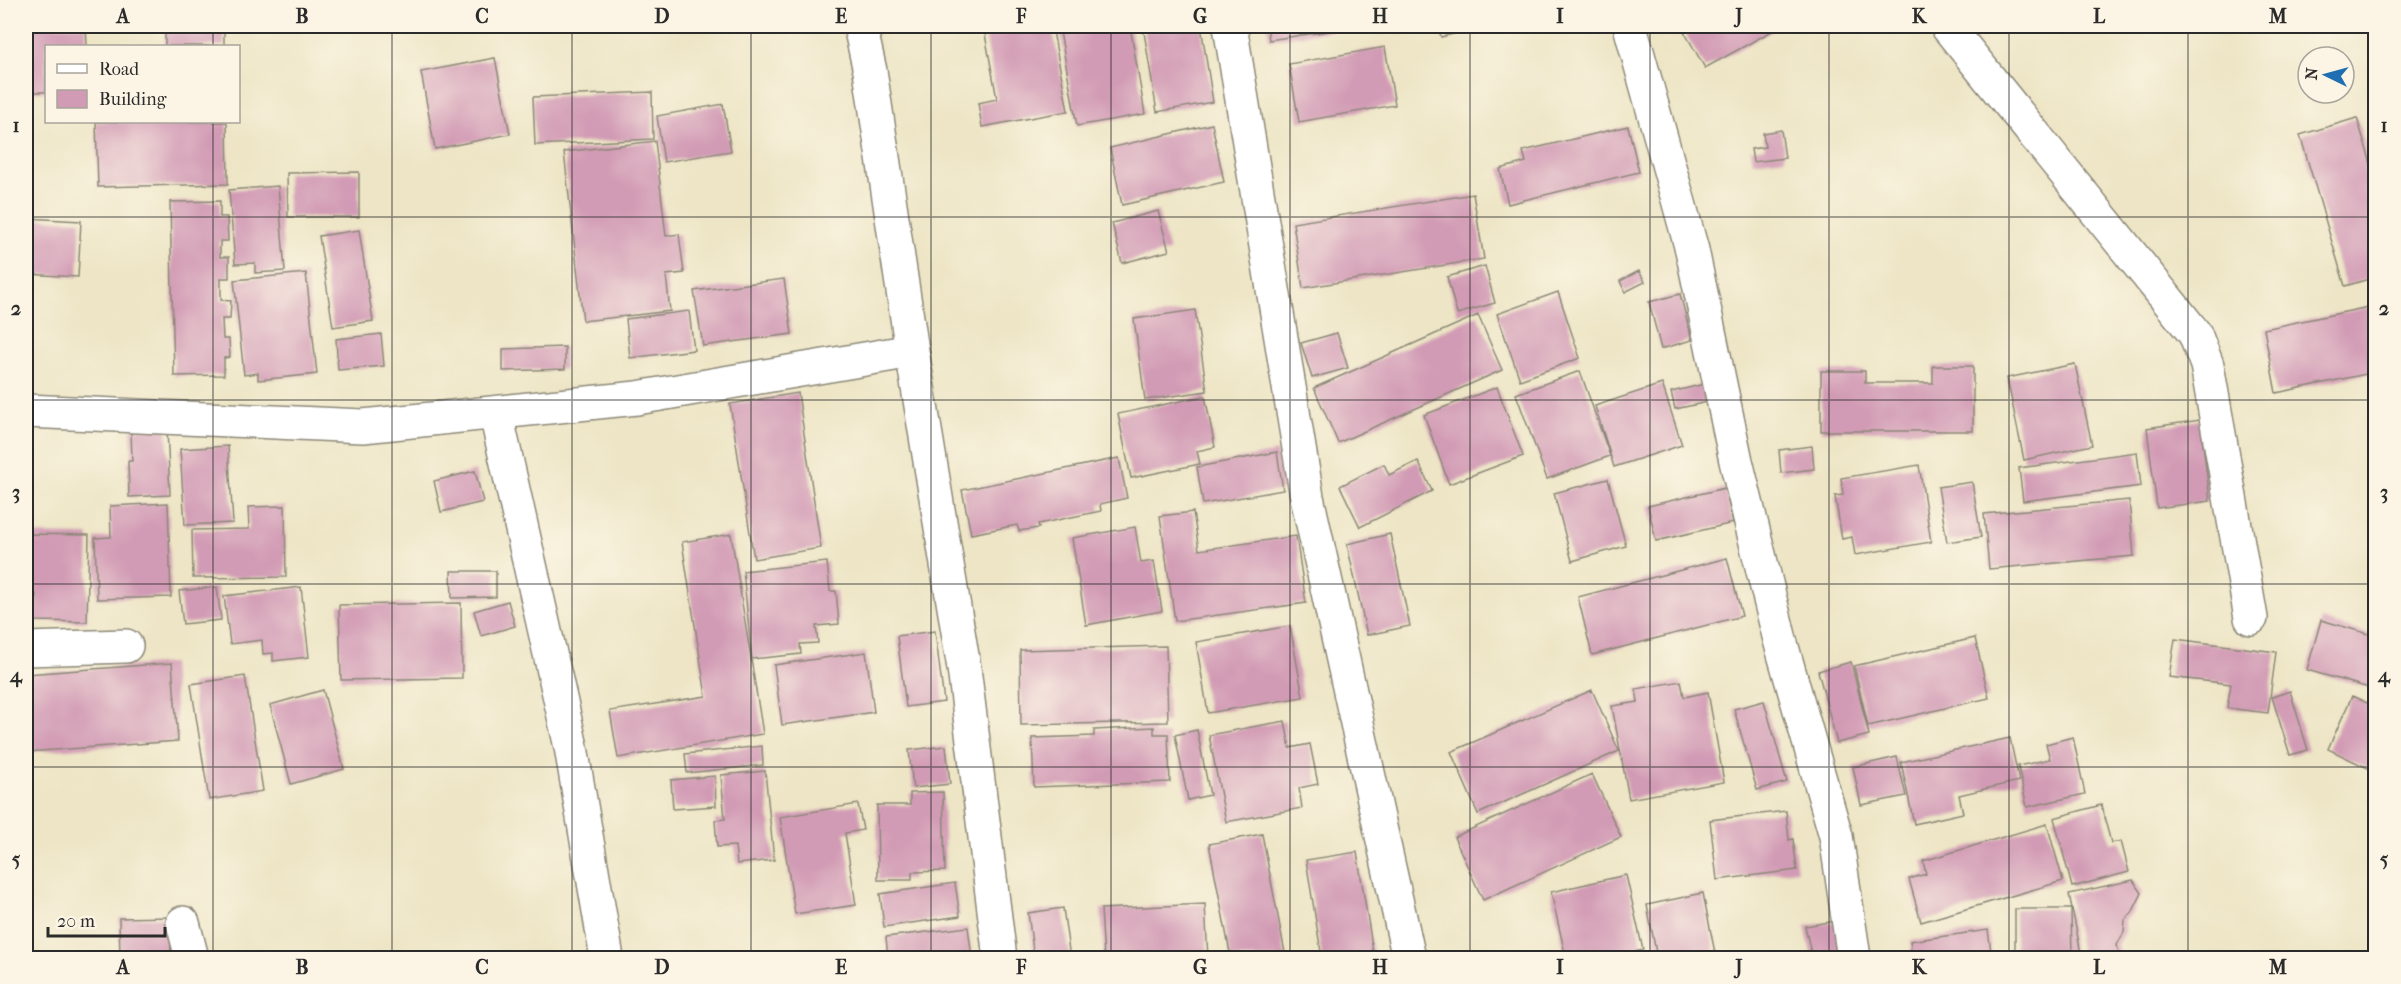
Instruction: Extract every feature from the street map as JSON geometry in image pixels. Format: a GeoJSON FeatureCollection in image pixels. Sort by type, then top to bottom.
{"type":"FeatureCollection","features":[{"type":"Feature","properties":{"kind":"street"},"geometry":{"type":"LineString","coordinates":[[860,26],[870,71],[912,351],[964,668],[1000,958]]}},
{"type":"Feature","properties":{"kind":"street"},"geometry":{"type":"LineString","coordinates":[[1230,26],[1307,497],[1409,958]]}},
{"type":"Feature","properties":{"kind":"street"},"geometry":{"type":"LineString","coordinates":[[1630,26],[1692,250],[1737,460],[1780,640],[1836,836],[1854,958]]}},
{"type":"Feature","properties":{"kind":"street"},"geometry":{"type":"LineString","coordinates":[[1947,26],[2195,334],[2207,365],[2251,618]]}},
{"type":"Feature","properties":{"kind":"street"},"geometry":{"type":"LineString","coordinates":[[26,411],[363,426],[637,398],[912,351]]}},
{"type":"Feature","properties":{"kind":"street"},"geometry":{"type":"LineString","coordinates":[[496,414],[571,747],[607,958]]}},
{"type":"Feature","properties":{"kind":"street"},"geometry":{"type":"LineString","coordinates":[[26,650],[126,646]]}},
{"type":"Feature","properties":{"kind":"street"},"geometry":{"type":"LineString","coordinates":[[183,923],[192,958]]}},
{"type":"Feature","properties":{"kind":"building"},"geometry":{"type":"Polygon","coordinates":[[[31,26],[86,26],[87,45],[45,45],[45,92],[31,92],[31,26]]]}},
{"type":"Feature","properties":{"kind":"building"},"geometry":{"type":"Polygon","coordinates":[[[165,26],[224,26],[224,45],[165,45],[165,26]]]}},
{"type":"Feature","properties":{"kind":"building"},"geometry":{"type":"Polygon","coordinates":[[[1004,26],[1052,26],[1068,111],[982,127],[978,103],[997,99],[984,29],[1004,26]]]}},
{"type":"Feature","properties":{"kind":"building"},"geometry":{"type":"Polygon","coordinates":[[[1059,26],[1130,26],[1145,114],[1077,126],[1059,26]]]}},
{"type":"Feature","properties":{"kind":"building"},"geometry":{"type":"Polygon","coordinates":[[[1143,26],[1201,26],[1213,102],[1157,112],[1143,26]]]}},
{"type":"Feature","properties":{"kind":"building"},"geometry":{"type":"Polygon","coordinates":[[[1267,26],[1356,26],[1356,27],[1269,40],[1267,26]]]}},
{"type":"Feature","properties":{"kind":"building"},"geometry":{"type":"Polygon","coordinates":[[[1438,26],[1485,26],[1441,37],[1438,26]]]}},
{"type":"Feature","properties":{"kind":"building"},"geometry":{"type":"Polygon","coordinates":[[[1681,26],[1781,26],[1705,68],[1681,26]]]}},
{"type":"Feature","properties":{"kind":"building"},"geometry":{"type":"Polygon","coordinates":[[[1385,47],[1395,105],[1299,122],[1289,64],[1385,47]]]}},
{"type":"Feature","properties":{"kind":"building"},"geometry":{"type":"Polygon","coordinates":[[[495,58],[510,134],[435,149],[421,72],[495,58]]]}},
{"type":"Feature","properties":{"kind":"building"},"geometry":{"type":"Polygon","coordinates":[[[652,92],[653,139],[535,145],[533,97],[652,92]]]}},
{"type":"Feature","properties":{"kind":"building"},"geometry":{"type":"Polygon","coordinates":[[[26,98],[31,98],[27,134],[26,134],[26,98]]]}},
{"type":"Feature","properties":{"kind":"building"},"geometry":{"type":"Polygon","coordinates":[[[723,104],[731,151],[664,162],[657,116],[723,104]]]}},
{"type":"Feature","properties":{"kind":"building"},"geometry":{"type":"Polygon","coordinates":[[[2357,118],[2376,180],[2376,277],[2345,286],[2300,135],[2357,118]]]}},
{"type":"Feature","properties":{"kind":"building"},"geometry":{"type":"Polygon","coordinates":[[[96,123],[227,123],[228,184],[98,187],[96,123]]]}},
{"type":"Feature","properties":{"kind":"building"},"geometry":{"type":"Polygon","coordinates":[[[1212,124],[1224,182],[1122,205],[1110,148],[1212,124]]]}},
{"type":"Feature","properties":{"kind":"building"},"geometry":{"type":"Polygon","coordinates":[[[1628,126],[1639,172],[1508,204],[1500,169],[1526,162],[1523,151],[1628,126]]]}},
{"type":"Feature","properties":{"kind":"building"},"geometry":{"type":"Polygon","coordinates":[[[1781,130],[1785,158],[1753,162],[1751,149],[1765,147],[1763,133],[1781,130]]]}},
{"type":"Feature","properties":{"kind":"building"},"geometry":{"type":"Polygon","coordinates":[[[655,141],[666,236],[679,234],[684,273],[666,275],[670,311],[583,321],[564,152],[655,141]]]}},
{"type":"Feature","properties":{"kind":"building"},"geometry":{"type":"Polygon","coordinates":[[[359,172],[359,217],[288,217],[287,173],[359,172]]]}},
{"type":"Feature","properties":{"kind":"building"},"geometry":{"type":"Polygon","coordinates":[[[278,186],[285,271],[255,273],[255,263],[235,264],[229,190],[278,186]]]}},
{"type":"Feature","properties":{"kind":"building"},"geometry":{"type":"Polygon","coordinates":[[[1473,194],[1484,259],[1303,288],[1293,223],[1473,194]]]}},
{"type":"Feature","properties":{"kind":"building"},"geometry":{"type":"Polygon","coordinates":[[[220,201],[220,217],[227,217],[228,241],[220,241],[220,257],[229,257],[229,278],[221,278],[221,300],[231,301],[230,319],[222,319],[223,339],[229,339],[230,357],[224,358],[224,375],[174,376],[170,202],[220,201]]]}},
{"type":"Feature","properties":{"kind":"building"},"geometry":{"type":"Polygon","coordinates":[[[1158,211],[1169,251],[1122,263],[1112,223],[1158,211]]]}},
{"type":"Feature","properties":{"kind":"building"},"geometry":{"type":"Polygon","coordinates":[[[26,218],[81,221],[78,277],[26,274],[26,218]]]}},
{"type":"Feature","properties":{"kind":"building"},"geometry":{"type":"Polygon","coordinates":[[[359,230],[373,321],[333,327],[319,236],[359,230]]]}},
{"type":"Feature","properties":{"kind":"building"},"geometry":{"type":"Polygon","coordinates":[[[1485,266],[1495,303],[1457,314],[1447,277],[1485,266]]]}},
{"type":"Feature","properties":{"kind":"building"},"geometry":{"type":"Polygon","coordinates":[[[1639,271],[1645,282],[1625,292],[1620,281],[1639,271]]]}},
{"type":"Feature","properties":{"kind":"building"},"geometry":{"type":"Polygon","coordinates":[[[306,273],[317,374],[258,380],[258,373],[244,375],[234,280],[306,273]]]}},
{"type":"Feature","properties":{"kind":"building"},"geometry":{"type":"Polygon","coordinates":[[[784,279],[792,334],[703,346],[694,291],[784,279]]]}},
{"type":"Feature","properties":{"kind":"building"},"geometry":{"type":"Polygon","coordinates":[[[1558,292],[1580,358],[1520,380],[1497,314],[1558,292]]]}},
{"type":"Feature","properties":{"kind":"building"},"geometry":{"type":"Polygon","coordinates":[[[1680,294],[1692,340],[1661,349],[1649,302],[1680,294]]]}},
{"type":"Feature","properties":{"kind":"building"},"geometry":{"type":"Polygon","coordinates":[[[2369,307],[2376,337],[2376,372],[2276,393],[2264,329],[2369,307]]]}},
{"type":"Feature","properties":{"kind":"building"},"geometry":{"type":"Polygon","coordinates":[[[1195,310],[1207,391],[1145,400],[1134,319],[1195,310]]]}},
{"type":"Feature","properties":{"kind":"building"},"geometry":{"type":"Polygon","coordinates":[[[689,311],[694,350],[630,358],[626,319],[689,311]]]}},
{"type":"Feature","properties":{"kind":"building"},"geometry":{"type":"Polygon","coordinates":[[[1478,315],[1502,370],[1338,443],[1314,388],[1478,315]]]}},
{"type":"Feature","properties":{"kind":"building"},"geometry":{"type":"Polygon","coordinates":[[[1337,333],[1348,368],[1312,378],[1301,343],[1337,333]]]}},
{"type":"Feature","properties":{"kind":"building"},"geometry":{"type":"Polygon","coordinates":[[[381,334],[384,366],[338,370],[336,339],[381,334]]]}},
{"type":"Feature","properties":{"kind":"building"},"geometry":{"type":"Polygon","coordinates":[[[565,347],[565,369],[503,371],[503,349],[565,347]]]}},
{"type":"Feature","properties":{"kind":"building"},"geometry":{"type":"Polygon","coordinates":[[[2075,364],[2092,445],[2024,460],[2007,378],[2075,364]]]}},
{"type":"Feature","properties":{"kind":"building"},"geometry":{"type":"Polygon","coordinates":[[[1933,366],[1973,366],[1973,431],[1821,431],[1821,371],[1865,371],[1865,383],[1933,383],[1933,366]]]}},
{"type":"Feature","properties":{"kind":"building"},"geometry":{"type":"Polygon","coordinates":[[[1580,371],[1610,456],[1547,479],[1516,394],[1580,371]]]}},
{"type":"Feature","properties":{"kind":"building"},"geometry":{"type":"Polygon","coordinates":[[[1662,384],[1682,445],[1614,467],[1595,406],[1662,384]]]}},
{"type":"Feature","properties":{"kind":"building"},"geometry":{"type":"Polygon","coordinates":[[[1705,384],[1708,402],[1675,409],[1671,392],[1705,384]]]}},
{"type":"Feature","properties":{"kind":"building"},"geometry":{"type":"Polygon","coordinates":[[[1497,387],[1523,456],[1449,484],[1424,415],[1497,387]]]}},
{"type":"Feature","properties":{"kind":"building"},"geometry":{"type":"Polygon","coordinates":[[[798,393],[821,548],[754,559],[730,404],[798,393]]]}},
{"type":"Feature","properties":{"kind":"building"},"geometry":{"type":"Polygon","coordinates":[[[1205,396],[1215,447],[1197,451],[1200,464],[1131,478],[1118,414],[1205,396]]]}},
{"type":"Feature","properties":{"kind":"building"},"geometry":{"type":"Polygon","coordinates":[[[2200,420],[2210,501],[2157,508],[2147,428],[2200,420]]]}},
{"type":"Feature","properties":{"kind":"building"},"geometry":{"type":"Polygon","coordinates":[[[167,428],[170,495],[129,497],[128,461],[132,461],[131,429],[167,428]]]}},
{"type":"Feature","properties":{"kind":"building"},"geometry":{"type":"Polygon","coordinates":[[[228,446],[233,523],[185,525],[180,449],[228,446]]]}},
{"type":"Feature","properties":{"kind":"building"},"geometry":{"type":"Polygon","coordinates":[[[1812,446],[1814,469],[1781,473],[1779,450],[1812,446]]]}},
{"type":"Feature","properties":{"kind":"building"},"geometry":{"type":"Polygon","coordinates":[[[1277,452],[1283,490],[1203,504],[1197,467],[1277,452]]]}},
{"type":"Feature","properties":{"kind":"building"},"geometry":{"type":"Polygon","coordinates":[[[2137,452],[2141,486],[2023,501],[2019,468],[2137,452]]]}},
{"type":"Feature","properties":{"kind":"building"},"geometry":{"type":"Polygon","coordinates":[[[1119,458],[1127,498],[1100,504],[1101,511],[1038,524],[1039,528],[1019,531],[1017,525],[971,534],[962,490],[1119,458]]]}},
{"type":"Feature","properties":{"kind":"building"},"geometry":{"type":"Polygon","coordinates":[[[1418,461],[1432,491],[1360,527],[1340,486],[1384,464],[1389,475],[1418,461]]]}},
{"type":"Feature","properties":{"kind":"building"},"geometry":{"type":"Polygon","coordinates":[[[1919,465],[1931,542],[1855,555],[1852,537],[1842,539],[1835,496],[1843,495],[1841,478],[1919,465]]]}},
{"type":"Feature","properties":{"kind":"building"},"geometry":{"type":"Polygon","coordinates":[[[475,471],[483,502],[441,512],[434,481],[475,471]]]}},
{"type":"Feature","properties":{"kind":"building"},"geometry":{"type":"Polygon","coordinates":[[[1608,479],[1626,546],[1572,561],[1554,493],[1608,479]]]}},
{"type":"Feature","properties":{"kind":"building"},"geometry":{"type":"Polygon","coordinates":[[[1972,482],[1981,537],[1947,542],[1938,487],[1972,482]]]}},
{"type":"Feature","properties":{"kind":"building"},"geometry":{"type":"Polygon","coordinates":[[[1725,488],[1733,523],[1656,541],[1648,506],[1725,488]]]}},
{"type":"Feature","properties":{"kind":"building"},"geometry":{"type":"Polygon","coordinates":[[[2129,500],[2134,556],[1989,569],[1984,514],[2129,500]]]}},
{"type":"Feature","properties":{"kind":"building"},"geometry":{"type":"Polygon","coordinates":[[[168,503],[171,597],[97,599],[95,538],[111,537],[110,506],[168,503]]]}},
{"type":"Feature","properties":{"kind":"building"},"geometry":{"type":"Polygon","coordinates":[[[285,506],[286,577],[193,578],[192,530],[249,529],[248,507],[285,506]]]}},
{"type":"Feature","properties":{"kind":"building"},"geometry":{"type":"Polygon","coordinates":[[[1193,512],[1199,550],[1296,536],[1306,603],[1175,621],[1160,516],[1193,512]]]}},
{"type":"Feature","properties":{"kind":"building"},"geometry":{"type":"Polygon","coordinates":[[[1135,527],[1141,563],[1154,561],[1162,611],[1086,625],[1072,538],[1135,527]]]}},
{"type":"Feature","properties":{"kind":"building"},"geometry":{"type":"Polygon","coordinates":[[[26,534],[89,535],[87,622],[35,621],[36,594],[26,594],[26,534]]]}},
{"type":"Feature","properties":{"kind":"building"},"geometry":{"type":"Polygon","coordinates":[[[731,534],[763,734],[618,758],[610,711],[706,696],[682,542],[731,534]]]}},
{"type":"Feature","properties":{"kind":"building"},"geometry":{"type":"Polygon","coordinates":[[[1390,534],[1410,626],[1367,635],[1347,544],[1390,534]]]}},
{"type":"Feature","properties":{"kind":"building"},"geometry":{"type":"Polygon","coordinates":[[[1727,558],[1742,616],[1592,655],[1578,597],[1727,558]]]}},
{"type":"Feature","properties":{"kind":"building"},"geometry":{"type":"Polygon","coordinates":[[[827,562],[830,591],[836,591],[839,624],[816,626],[818,643],[800,644],[801,654],[752,659],[743,571],[827,562]]]}},
{"type":"Feature","properties":{"kind":"building"},"geometry":{"type":"Polygon","coordinates":[[[451,571],[496,571],[496,597],[452,598],[451,571]]]}},
{"type":"Feature","properties":{"kind":"building"},"geometry":{"type":"Polygon","coordinates":[[[217,587],[221,620],[183,624],[179,591],[217,587]]]}},
{"type":"Feature","properties":{"kind":"building"},"geometry":{"type":"Polygon","coordinates":[[[301,587],[309,657],[273,661],[273,653],[263,654],[262,640],[230,644],[224,596],[301,587]]]}},
{"type":"Feature","properties":{"kind":"building"},"geometry":{"type":"Polygon","coordinates":[[[508,601],[515,626],[481,636],[474,611],[508,601]]]}},
{"type":"Feature","properties":{"kind":"building"},"geometry":{"type":"Polygon","coordinates":[[[461,603],[462,678],[341,680],[339,605],[461,603]]]}},
{"type":"Feature","properties":{"kind":"building"},"geometry":{"type":"Polygon","coordinates":[[[2321,620],[2376,636],[2376,690],[2307,670],[2321,620]]]}},
{"type":"Feature","properties":{"kind":"building"},"geometry":{"type":"Polygon","coordinates":[[[1290,626],[1303,697],[1208,713],[1196,642],[1290,626]]]}},
{"type":"Feature","properties":{"kind":"building"},"geometry":{"type":"Polygon","coordinates":[[[935,631],[944,702],[906,707],[897,636],[935,631]]]}},
{"type":"Feature","properties":{"kind":"building"},"geometry":{"type":"Polygon","coordinates":[[[1975,638],[1989,698],[1868,726],[1854,666],[1975,638]]]}},
{"type":"Feature","properties":{"kind":"building"},"geometry":{"type":"Polygon","coordinates":[[[2175,639],[2276,652],[2268,713],[2227,708],[2231,684],[2169,677],[2175,639]]]}},
{"type":"Feature","properties":{"kind":"building"},"geometry":{"type":"Polygon","coordinates":[[[1166,646],[1168,722],[1021,725],[1020,650],[1166,646]]]}},
{"type":"Feature","properties":{"kind":"building"},"geometry":{"type":"Polygon","coordinates":[[[866,652],[874,712],[782,725],[774,665],[866,652]]]}},
{"type":"Feature","properties":{"kind":"building"},"geometry":{"type":"Polygon","coordinates":[[[1851,662],[1869,735],[1837,743],[1818,671],[1851,662]]]}},
{"type":"Feature","properties":{"kind":"building"},"geometry":{"type":"Polygon","coordinates":[[[172,663],[178,741],[27,752],[26,674],[172,663]]]}},
{"type":"Feature","properties":{"kind":"building"},"geometry":{"type":"Polygon","coordinates":[[[245,676],[263,791],[209,800],[191,684],[245,676]]]}},
{"type":"Feature","properties":{"kind":"building"},"geometry":{"type":"Polygon","coordinates":[[[1681,681],[1684,697],[1708,692],[1724,782],[1629,799],[1612,706],[1638,702],[1636,689],[1681,681]]]}},
{"type":"Feature","properties":{"kind":"building"},"geometry":{"type":"Polygon","coordinates":[[[323,690],[344,769],[291,784],[270,705],[323,690]]]}},
{"type":"Feature","properties":{"kind":"building"},"geometry":{"type":"Polygon","coordinates":[[[1592,690],[1619,751],[1478,814],[1451,752],[1592,690]]]}},
{"type":"Feature","properties":{"kind":"building"},"geometry":{"type":"Polygon","coordinates":[[[2290,691],[2308,750],[2290,755],[2272,697],[2290,691]]]}},
{"type":"Feature","properties":{"kind":"building"},"geometry":{"type":"Polygon","coordinates":[[[2352,696],[2376,707],[2376,772],[2328,749],[2352,696]]]}},
{"type":"Feature","properties":{"kind":"building"},"geometry":{"type":"Polygon","coordinates":[[[1764,701],[1787,782],[1757,790],[1734,709],[1764,701]]]}},
{"type":"Feature","properties":{"kind":"building"},"geometry":{"type":"Polygon","coordinates":[[[1285,721],[1290,748],[1310,744],[1318,784],[1299,788],[1302,808],[1226,822],[1209,735],[1285,721]]]}},
{"type":"Feature","properties":{"kind":"building"},"geometry":{"type":"Polygon","coordinates":[[[1154,727],[1154,734],[1168,734],[1170,782],[1034,787],[1032,738],[1094,736],[1094,730],[1154,727]]]}},
{"type":"Feature","properties":{"kind":"building"},"geometry":{"type":"Polygon","coordinates":[[[1197,730],[1210,795],[1188,800],[1175,735],[1197,730]]]}},
{"type":"Feature","properties":{"kind":"building"},"geometry":{"type":"Polygon","coordinates":[[[2073,737],[2085,794],[2027,807],[2018,766],[2050,759],[2046,744],[2073,737]]]}},
{"type":"Feature","properties":{"kind":"building"},"geometry":{"type":"Polygon","coordinates":[[[2010,738],[2019,781],[1959,795],[1963,813],[1914,824],[1901,762],[2010,738]]]}},
{"type":"Feature","properties":{"kind":"building"},"geometry":{"type":"Polygon","coordinates":[[[762,746],[763,765],[687,773],[685,754],[762,746]]]}},
{"type":"Feature","properties":{"kind":"building"},"geometry":{"type":"Polygon","coordinates":[[[946,746],[950,784],[913,788],[909,750],[946,746]]]}},
{"type":"Feature","properties":{"kind":"building"},"geometry":{"type":"Polygon","coordinates":[[[1897,757],[1906,796],[1861,805],[1853,767],[1897,757]]]}},
{"type":"Feature","properties":{"kind":"building"},"geometry":{"type":"Polygon","coordinates":[[[765,771],[774,860],[737,864],[735,846],[717,847],[715,820],[725,819],[721,775],[765,771]]]}},
{"type":"Feature","properties":{"kind":"building"},"geometry":{"type":"Polygon","coordinates":[[[1592,774],[1621,837],[1483,900],[1454,837],[1592,774]]]}},
{"type":"Feature","properties":{"kind":"building"},"geometry":{"type":"Polygon","coordinates":[[[715,776],[716,806],[673,809],[671,780],[715,776]]]}},
{"type":"Feature","properties":{"kind":"building"},"geometry":{"type":"Polygon","coordinates":[[[943,792],[945,871],[912,872],[912,880],[878,880],[877,805],[910,805],[910,793],[943,792]]]}},
{"type":"Feature","properties":{"kind":"building"},"geometry":{"type":"Polygon","coordinates":[[[858,804],[863,830],[845,833],[856,905],[795,914],[780,817],[858,804]]]}},
{"type":"Feature","properties":{"kind":"building"},"geometry":{"type":"Polygon","coordinates":[[[2101,805],[2111,843],[2121,841],[2129,872],[2072,887],[2054,818],[2101,805]]]}},
{"type":"Feature","properties":{"kind":"building"},"geometry":{"type":"Polygon","coordinates":[[[1786,811],[1789,840],[1793,839],[1797,870],[1717,880],[1710,820],[1786,811]]]}},
{"type":"Feature","properties":{"kind":"building"},"geometry":{"type":"Polygon","coordinates":[[[2047,824],[2063,881],[1921,922],[1909,879],[1926,874],[1923,861],[2047,824]]]}},
{"type":"Feature","properties":{"kind":"building"},"geometry":{"type":"Polygon","coordinates":[[[1262,834],[1286,958],[1231,958],[1209,844],[1262,834]]]}},
{"type":"Feature","properties":{"kind":"building"},"geometry":{"type":"Polygon","coordinates":[[[1357,852],[1374,958],[1322,958],[1306,860],[1357,852]]]}},
{"type":"Feature","properties":{"kind":"building"},"geometry":{"type":"Polygon","coordinates":[[[1626,875],[1643,950],[1606,958],[1566,958],[1551,892],[1626,875]]]}},
{"type":"Feature","properties":{"kind":"building"},"geometry":{"type":"Polygon","coordinates":[[[2133,880],[2142,893],[2132,913],[2125,920],[2124,932],[2117,945],[2120,958],[2082,958],[2069,894],[2133,880]]]}},
{"type":"Feature","properties":{"kind":"building"},"geometry":{"type":"Polygon","coordinates":[[[955,883],[960,916],[884,927],[880,894],[955,883]]]}},
{"type":"Feature","properties":{"kind":"building"},"geometry":{"type":"Polygon","coordinates":[[[1703,893],[1716,958],[1657,958],[1647,905],[1703,893]]]}},
{"type":"Feature","properties":{"kind":"building"},"geometry":{"type":"Polygon","coordinates":[[[1205,904],[1208,958],[1104,958],[1101,909],[1205,904]]]}},
{"type":"Feature","properties":{"kind":"building"},"geometry":{"type":"Polygon","coordinates":[[[1063,908],[1070,958],[1034,958],[1028,913],[1063,908]]]}},
{"type":"Feature","properties":{"kind":"building"},"geometry":{"type":"Polygon","coordinates":[[[2015,909],[2071,909],[2072,958],[2015,958],[2015,909]]]}},
{"type":"Feature","properties":{"kind":"building"},"geometry":{"type":"Polygon","coordinates":[[[170,917],[171,958],[120,958],[119,918],[170,917]]]}},
{"type":"Feature","properties":{"kind":"building"},"geometry":{"type":"Polygon","coordinates":[[[1835,921],[1842,958],[1812,958],[1805,926],[1835,921]]]}},
{"type":"Feature","properties":{"kind":"building"},"geometry":{"type":"Polygon","coordinates":[[[968,927],[972,958],[888,958],[886,937],[968,927]]]}},
{"type":"Feature","properties":{"kind":"building"},"geometry":{"type":"Polygon","coordinates":[[[1988,930],[1992,958],[1912,958],[1910,941],[1988,930]]]}}]}
